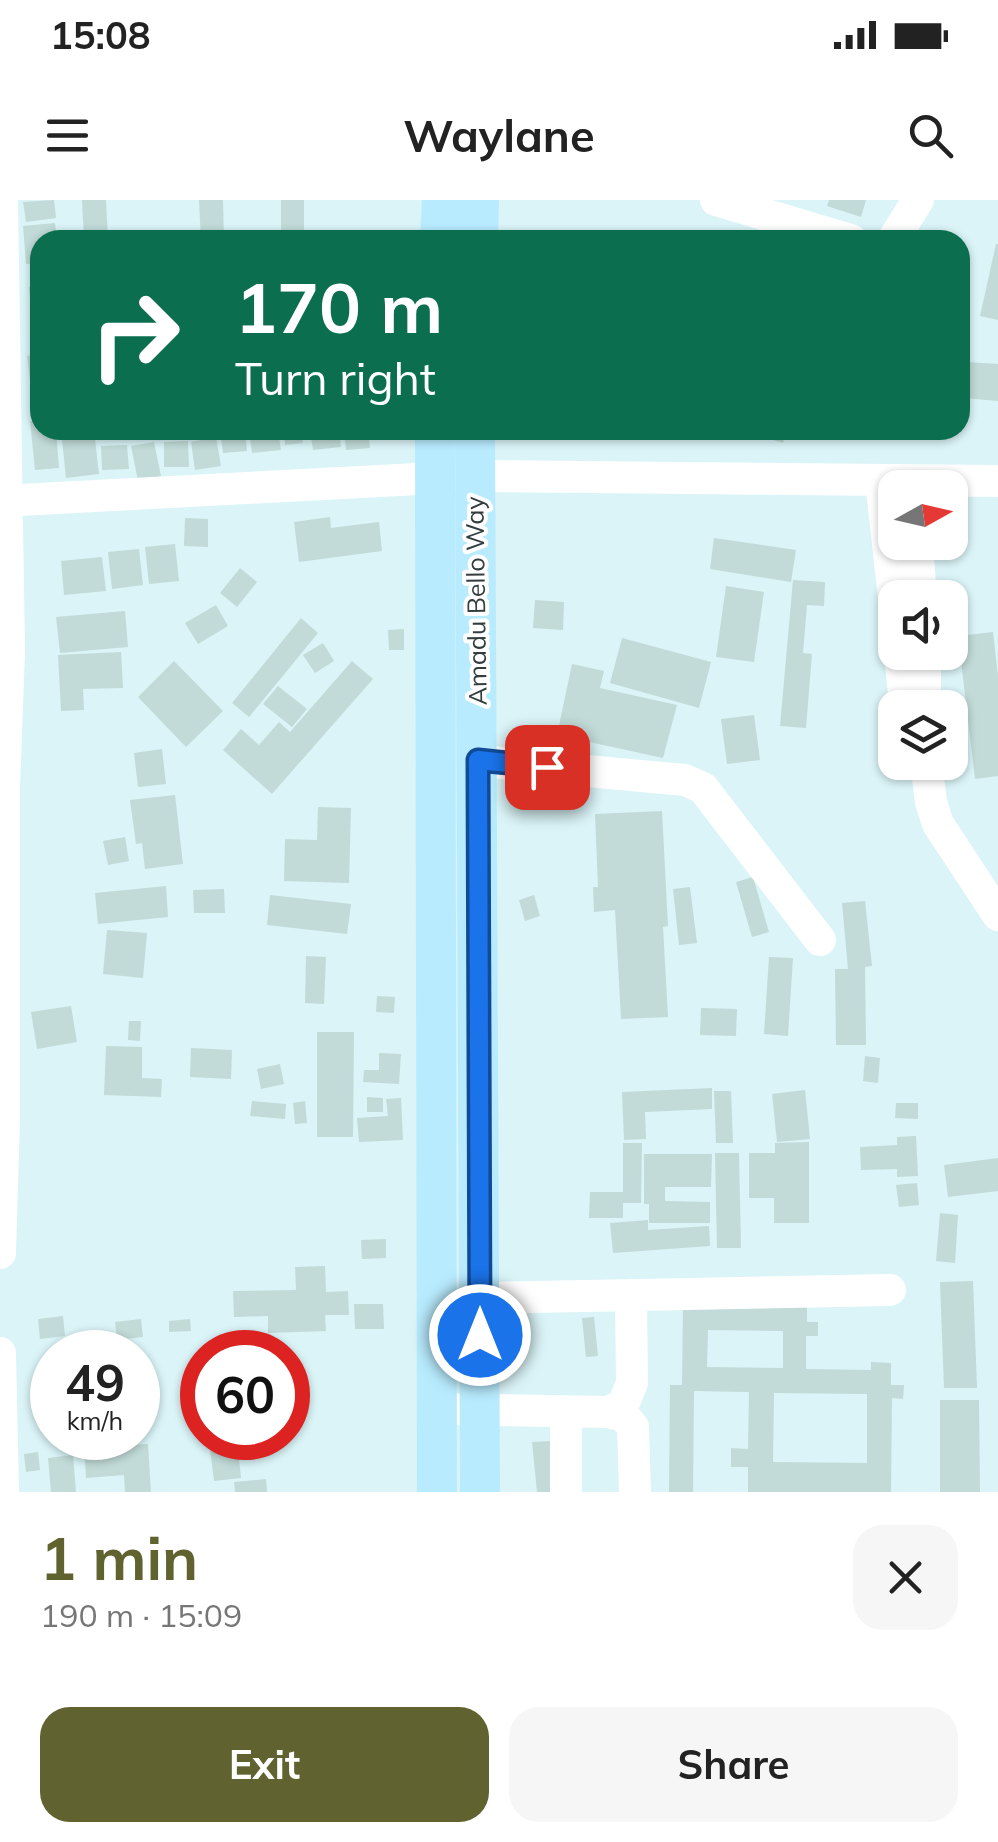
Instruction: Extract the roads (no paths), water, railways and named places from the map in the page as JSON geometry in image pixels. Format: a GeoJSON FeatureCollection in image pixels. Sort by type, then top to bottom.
{"type":"FeatureCollection","features":[{"type":"Feature","properties":{"kind":"main road"},"geometry":{"type":"LineString","coordinates":[[440,230],[442,200]]}},
{"type":"Feature","properties":{"kind":"main road"},"geometry":{"type":"LineString","coordinates":[[478,230],[479,200]]}},
{"type":"Feature","properties":{"kind":"main road","name":"Amadu Bello Way"},"geometry":{"type":"LineString","coordinates":[[434,440],[437,1492]]}},
{"type":"Feature","properties":{"kind":"main road","name":"Amadu Bello Way"},"geometry":{"type":"LineString","coordinates":[[475,440],[480,1492]]}},
{"type":"Feature","properties":{"kind":"street"},"geometry":{"type":"LineString","coordinates":[[0,1253],[4,1118],[2,788],[9,652],[3,501],[2,200]]}},
{"type":"Feature","properties":{"kind":"street"},"geometry":{"type":"LineString","coordinates":[[716,200],[817,230]]}},
{"type":"Feature","properties":{"kind":"street"},"geometry":{"type":"LineString","coordinates":[[899,230],[918,200]]}},
{"type":"Feature","properties":{"kind":"street"},"geometry":{"type":"LineString","coordinates":[[3,501],[474,476],[878,483]]}},
{"type":"Feature","properties":{"kind":"street"},"geometry":{"type":"LineString","coordinates":[[968,482],[998,481]]}},
{"type":"Feature","properties":{"kind":"street"},"geometry":{"type":"LineString","coordinates":[[478,760],[685,780],[703,788],[820,940]]}},
{"type":"Feature","properties":{"kind":"street"},"geometry":{"type":"LineString","coordinates":[[928,780],[938,824],[998,916]]}},
{"type":"Feature","properties":{"kind":"street"},"geometry":{"type":"LineString","coordinates":[[480,1298],[890,1290]]}},
{"type":"Feature","properties":{"kind":"street"},"geometry":{"type":"LineString","coordinates":[[608,1412],[622,1405],[632,1383],[631,1295]]}},
{"type":"Feature","properties":{"kind":"street"},"geometry":{"type":"LineString","coordinates":[[0,1352],[4,1492]]}},
{"type":"Feature","properties":{"kind":"street"},"geometry":{"type":"LineString","coordinates":[[437,1408],[566,1410],[624,1416],[632,1427],[636,1492]]}},
{"type":"Feature","properties":{"kind":"street"},"geometry":{"type":"LineString","coordinates":[[566,1410],[566,1492]]}}]}
